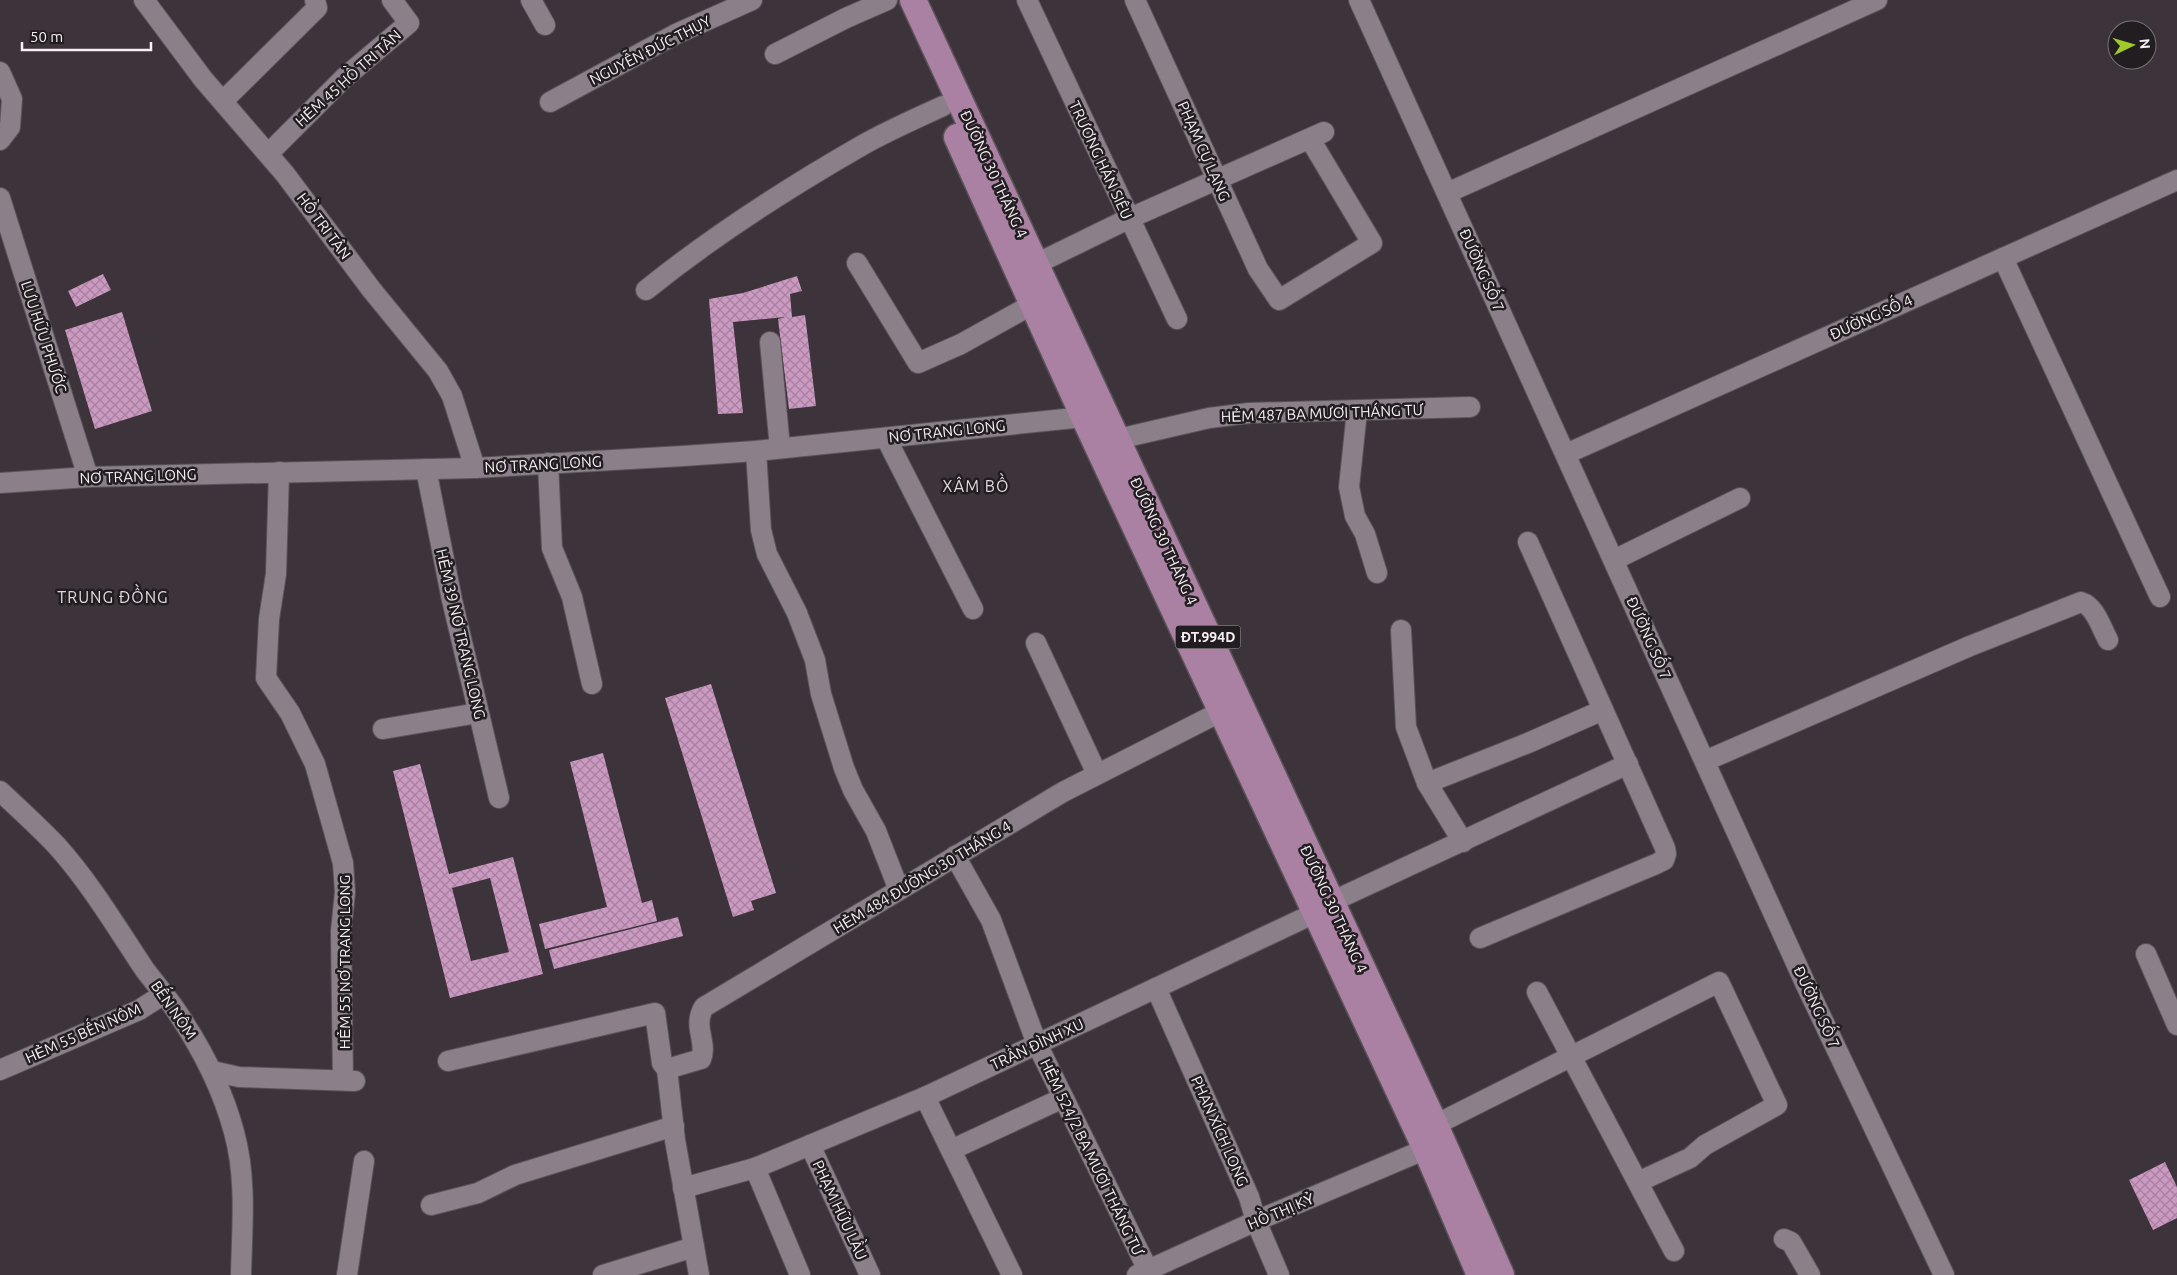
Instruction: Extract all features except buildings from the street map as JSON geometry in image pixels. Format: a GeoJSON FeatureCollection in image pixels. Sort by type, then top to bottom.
{"type":"FeatureCollection","features":[{"type":"Feature","properties":{"kind":"main road","name":"ĐƯỜNG 30 THÁNG 4"},"geometry":{"type":"LineString","coordinates":[[895,0],[1033,304],[1109,444],[1323,908],[1480,1275]]}},
{"type":"Feature","properties":{"kind":"main road","name":"ĐƯỜNG 30 THÁNG 4"},"geometry":{"type":"LineString","coordinates":[[913,0],[1036,264],[1093,412]]}},
{"type":"Feature","properties":{"kind":"main road","name":"ĐƯỜNG 30 THÁNG 4"},"geometry":{"type":"LineString","coordinates":[[1109,444],[1222,711],[1435,1125],[1501,1275]]}},
{"type":"Feature","properties":{"kind":"street","name":"HỒ TRI TÂN"},"geometry":{"type":"LineString","coordinates":[[144,0],[203,79],[268,154],[371,289],[438,371],[452,396],[475,468]]}},
{"type":"Feature","properties":{"kind":"street"},"geometry":{"type":"LineString","coordinates":[[223,101],[317,8],[314,0]]}},
{"type":"Feature","properties":{"kind":"street","name":"HẺM 45 HỒ TRI TÂN"},"geometry":{"type":"LineString","coordinates":[[268,154],[344,78],[409,23],[392,0]]}},
{"type":"Feature","properties":{"kind":"street"},"geometry":{"type":"LineString","coordinates":[[531,0],[545,26]]}},
{"type":"Feature","properties":{"kind":"street","name":"NGUYỄN ĐỨC THỤY"},"geometry":{"type":"LineString","coordinates":[[550,102],[676,34],[752,0]]}},
{"type":"Feature","properties":{"kind":"street"},"geometry":{"type":"LineString","coordinates":[[774,54],[887,0]]}},
{"type":"Feature","properties":{"kind":"street","name":"TRƯƠNG HÁN SIÊU"},"geometry":{"type":"LineString","coordinates":[[1027,0],[1128,219],[1177,319]]}},
{"type":"Feature","properties":{"kind":"street","name":"PHẠM CỰ LẠNG"},"geometry":{"type":"LineString","coordinates":[[1134,0],[1217,181],[1258,269],[1279,300],[1372,243],[1317,135],[1217,181]]}},
{"type":"Feature","properties":{"kind":"street","name":"ĐƯỜNG SỐ 7"},"geometry":{"type":"LineString","coordinates":[[1359,0],[1806,985],[1944,1275]]}},
{"type":"Feature","properties":{"kind":"street"},"geometry":{"type":"LineString","coordinates":[[1447,193],[1877,0]]}},
{"type":"Feature","properties":{"kind":"street"},"geometry":{"type":"LineString","coordinates":[[0,72],[12,99],[10,127],[0,140]]}},
{"type":"Feature","properties":{"kind":"street"},"geometry":{"type":"LineString","coordinates":[[646,290],[670,271],[779,195],[862,145],[942,106]]}},
{"type":"Feature","properties":{"kind":"street","name":"ĐƯỜNG SỐ 4"},"geometry":{"type":"LineString","coordinates":[[1566,454],[2177,180]]}},
{"type":"Feature","properties":{"kind":"street"},"geometry":{"type":"LineString","coordinates":[[1036,264],[1128,219],[1217,181]]}},
{"type":"Feature","properties":{"kind":"street","name":"LƯU HỮU PHƯỚC"},"geometry":{"type":"LineString","coordinates":[[0,198],[88,477]]}},
{"type":"Feature","properties":{"kind":"street"},"geometry":{"type":"LineString","coordinates":[[2003,258],[2160,597]]}},
{"type":"Feature","properties":{"kind":"street"},"geometry":{"type":"LineString","coordinates":[[857,263],[918,363],[961,344],[1033,304]]}},
{"type":"Feature","properties":{"kind":"street"},"geometry":{"type":"LineString","coordinates":[[770,342],[780,448]]}},
{"type":"Feature","properties":{"kind":"street","name":"HẺM 487 BA MƯƠI THÁNG TƯ"},"geometry":{"type":"LineString","coordinates":[[1109,444],[1209,418],[1249,413],[1470,407]]}},
{"type":"Feature","properties":{"kind":"street"},"geometry":{"type":"LineString","coordinates":[[1357,411],[1349,486],[1356,516],[1365,534],[1377,573]]}},
{"type":"Feature","properties":{"kind":"street","name":"NƠ TRANG LONG"},"geometry":{"type":"LineString","coordinates":[[0,483],[88,477],[475,468],[756,451],[886,438],[1093,412]]}},
{"type":"Feature","properties":{"kind":"street"},"geometry":{"type":"LineString","coordinates":[[886,438],[973,609]]}},
{"type":"Feature","properties":{"kind":"street"},"geometry":{"type":"LineString","coordinates":[[756,451],[761,530],[767,554],[798,614],[815,660],[821,694],[844,768],[853,790],[876,831],[899,890]]}},
{"type":"Feature","properties":{"kind":"street"},"geometry":{"type":"LineString","coordinates":[[548,463],[552,548],[572,597],[592,684]]}},
{"type":"Feature","properties":{"kind":"street","name":"HẺM 39 NƠ TRANG LONG"},"geometry":{"type":"LineString","coordinates":[[426,469],[452,600],[499,798]]}},
{"type":"Feature","properties":{"kind":"street","name":"HẺM 55 NƠ TRANG LONG"},"geometry":{"type":"LineString","coordinates":[[212,1071],[239,1077],[349,1080],[341,931],[345,892],[343,864],[315,764],[290,713],[266,678],[270,619],[276,574],[279,472]]}},
{"type":"Feature","properties":{"kind":"street"},"geometry":{"type":"LineString","coordinates":[[1614,560],[1740,498]]}},
{"type":"Feature","properties":{"kind":"street"},"geometry":{"type":"LineString","coordinates":[[1480,938],[1664,860],[1666,854],[1628,764],[1528,542]]}},
{"type":"Feature","properties":{"kind":"street"},"geometry":{"type":"LineString","coordinates":[[1705,761],[1970,646],[2081,602],[2088,604],[2092,609],[2108,640]]}},
{"type":"Feature","properties":{"kind":"street"},"geometry":{"type":"LineString","coordinates":[[1401,630],[1406,727],[1427,783],[1463,842]]}},
{"type":"Feature","properties":{"kind":"street"},"geometry":{"type":"LineString","coordinates":[[1036,643],[1097,774]]}},
{"type":"Feature","properties":{"kind":"street"},"geometry":{"type":"LineString","coordinates":[[1427,783],[1528,743],[1603,710]]}},
{"type":"Feature","properties":{"kind":"street","name":"HẺM 484 ĐƯỜNG 30 THÁNG 4"},"geometry":{"type":"LineString","coordinates":[[668,1069],[701,1059],[703,1054],[699,1031],[700,1013],[704,1007],[1063,792],[1222,711]]}},
{"type":"Feature","properties":{"kind":"street"},"geometry":{"type":"LineString","coordinates":[[383,729],[478,713]]}},
{"type":"Feature","properties":{"kind":"street","name":"TRẦN ĐÌNH XU"},"geometry":{"type":"LineString","coordinates":[[683,1188],[755,1168],[926,1097],[1628,764]]}},
{"type":"Feature","properties":{"kind":"street","name":"BẾN NÔM"},"geometry":{"type":"LineString","coordinates":[[0,791],[57,847],[108,913],[146,971],[164,994],[212,1071],[221,1090],[235,1133],[241,1169],[244,1200],[241,1275]]}},
{"type":"Feature","properties":{"kind":"street","name":"HẺM 524/2 BA MƯƠI THÁNG TƯ"},"geometry":{"type":"LineString","coordinates":[[955,856],[991,920],[1037,1044],[1143,1273]]}},
{"type":"Feature","properties":{"kind":"street"},"geometry":{"type":"LineString","coordinates":[[2146,954],[2177,1025]]}},
{"type":"Feature","properties":{"kind":"street"},"geometry":{"type":"LineString","coordinates":[[1435,1125],[1719,982],[1777,1105],[1705,1145],[1690,1158],[1638,1182]]}},
{"type":"Feature","properties":{"kind":"street","name":"PHAN XÍCH LONG"},"geometry":{"type":"LineString","coordinates":[[1156,988],[1249,1197],[1256,1221],[1279,1275]]}},
{"type":"Feature","properties":{"kind":"street"},"geometry":{"type":"LineString","coordinates":[[1537,992],[1674,1251]]}},
{"type":"Feature","properties":{"kind":"street","name":"HẺM 55 BẾN NÔM"},"geometry":{"type":"LineString","coordinates":[[0,1070],[139,1010],[164,994]]}},
{"type":"Feature","properties":{"kind":"street"},"geometry":{"type":"LineString","coordinates":[[448,1061],[655,1013],[662,1063],[668,1069],[683,1188],[699,1275]]}},
{"type":"Feature","properties":{"kind":"street"},"geometry":{"type":"LineString","coordinates":[[926,1097],[1012,1275]]}},
{"type":"Feature","properties":{"kind":"street"},"geometry":{"type":"LineString","coordinates":[[951,1150],[1063,1098]]}},
{"type":"Feature","properties":{"kind":"street"},"geometry":{"type":"LineString","coordinates":[[431,1205],[478,1193],[515,1175],[674,1126]]}},
{"type":"Feature","properties":{"kind":"street","name":"PHẠM HỮU LẦU"},"geometry":{"type":"LineString","coordinates":[[810,1145],[870,1275]]}},
{"type":"Feature","properties":{"kind":"street","name":"HỒ THỊ KỶ"},"geometry":{"type":"LineString","coordinates":[[1143,1273],[1256,1221],[1426,1149]]}},
{"type":"Feature","properties":{"kind":"street"},"geometry":{"type":"LineString","coordinates":[[347,1275],[364,1161]]}},
{"type":"Feature","properties":{"kind":"street"},"geometry":{"type":"LineString","coordinates":[[755,1168],[800,1275]]}},
{"type":"Feature","properties":{"kind":"street"},"geometry":{"type":"LineString","coordinates":[[1784,1239],[1792,1242],[1810,1275]]}},
{"type":"Feature","properties":{"kind":"street"},"geometry":{"type":"LineString","coordinates":[[603,1275],[694,1247]]}},
{"type":"Feature","properties":{"kind":"district","name":"XÂM BỒ"},"geometry":{"type":"Point","coordinates":[976,486]}},
{"type":"Feature","properties":{"kind":"district","name":"TRUNG ĐỒNG"},"geometry":{"type":"Point","coordinates":[113,597]}}]}
